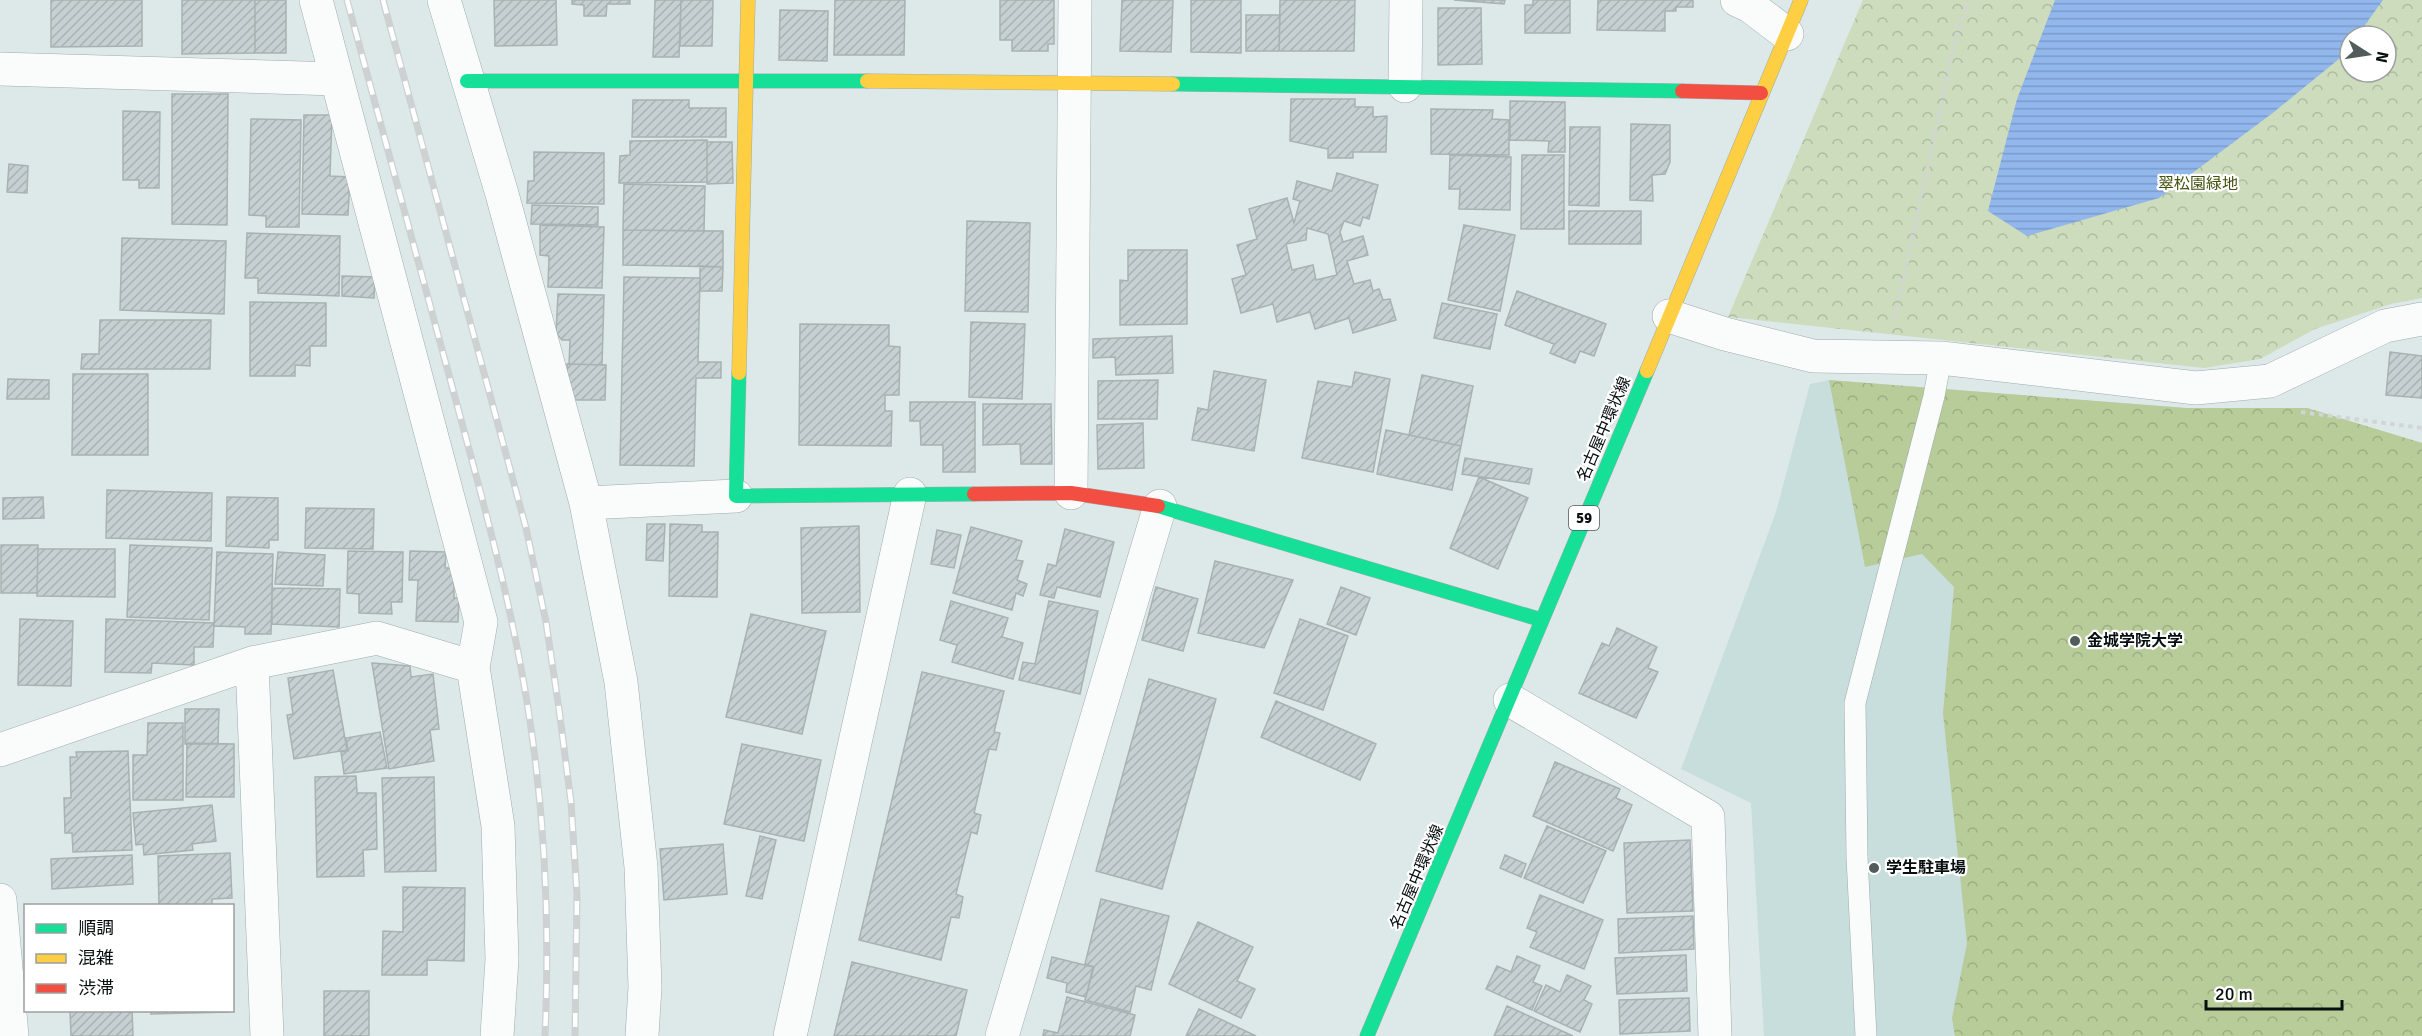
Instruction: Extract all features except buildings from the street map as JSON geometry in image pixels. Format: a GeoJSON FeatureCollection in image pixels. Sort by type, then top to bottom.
{"type":"FeatureCollection","features":[{"type":"Feature","properties":{"kind":"street"},"geometry":{"type":"LineString","coordinates":[[316,0],[481,622],[473,667],[498,825],[502,959],[497,1036]]}},
{"type":"Feature","properties":{"kind":"street"},"geometry":{"type":"LineString","coordinates":[[444,0],[502,194],[586,502],[621,682],[641,867],[645,987],[642,1036]]}},
{"type":"Feature","properties":{"kind":"street"},"geometry":{"type":"LineString","coordinates":[[736,496],[748,0]]}},
{"type":"Feature","properties":{"kind":"street"},"geometry":{"type":"LineString","coordinates":[[1071,493],[1075,0]]}},
{"type":"Feature","properties":{"kind":"street"},"geometry":{"type":"LineString","coordinates":[[1405,86],[1406,0]]}},
{"type":"Feature","properties":{"kind":"street"},"geometry":{"type":"LineString","coordinates":[[1737,0],[1750,6],[1787,34]]}},
{"type":"Feature","properties":{"kind":"street","name":"名古屋中環状線"},"geometry":{"type":"LineString","coordinates":[[1367,1036],[1802,0]]}},
{"type":"Feature","properties":{"kind":"street"},"geometry":{"type":"LineString","coordinates":[[0,69],[337,79]]}},
{"type":"Feature","properties":{"kind":"street"},"geometry":{"type":"LineString","coordinates":[[467,81],[747,80],[1405,86],[1761,93]]}},
{"type":"Feature","properties":{"kind":"street"},"geometry":{"type":"LineString","coordinates":[[1669,316],[1725,334],[1813,356],[1941,358],[2196,388],[2270,381],[2385,326],[2422,319]]}},
{"type":"Feature","properties":{"kind":"street"},"geometry":{"type":"LineString","coordinates":[[586,502],[736,496],[1071,493],[1160,506],[1542,620]]}},
{"type":"Feature","properties":{"kind":"street"},"geometry":{"type":"LineString","coordinates":[[790,1036],[910,494]]}},
{"type":"Feature","properties":{"kind":"street"},"geometry":{"type":"LineString","coordinates":[[1002,1036],[1160,506]]}},
{"type":"Feature","properties":{"kind":"street"},"geometry":{"type":"LineString","coordinates":[[0,750],[252,663],[377,638],[473,667]]}},
{"type":"Feature","properties":{"kind":"street"},"geometry":{"type":"LineString","coordinates":[[252,663],[267,1036]]}},
{"type":"Feature","properties":{"kind":"street"},"geometry":{"type":"LineString","coordinates":[[1510,700],[1708,817],[1715,1036]]}},
{"type":"Feature","properties":{"kind":"street"},"geometry":{"type":"LineString","coordinates":[[0,900],[12,1036]]}},
{"type":"Feature","properties":{"kind":"lane"},"geometry":{"type":"LineString","coordinates":[[1866,1036],[1857,857],[1855,704],[1932,407],[1941,358]]}},
{"type":"Feature","properties":{"kind":"path"},"geometry":{"type":"LineString","coordinates":[[1894,324],[1954,40],[1968,0]]}},
{"type":"Feature","properties":{"kind":"path"},"geometry":{"type":"LineString","coordinates":[[2294,411],[2422,428]]}},
{"type":"Feature","properties":{"kind":"shaded area","name":"金城学院大学"},"geometry":{"type":"Polygon","coordinates":[[[1829,380],[2186,408],[2307,408],[2422,443],[2422,1036],[1764,1036],[1751,803],[1681,769],[1776,512],[1810,384],[1829,380]]]}},
{"type":"Feature","properties":{"kind":"green space","name":"翠松園緑地"},"geometry":{"type":"Polygon","coordinates":[[[1863,0],[2422,0],[2422,298],[2391,304],[2315,329],[2260,359],[2204,368],[1728,317],[1863,0]]]}},
{"type":"Feature","properties":{"kind":"green space","name":"金城学院大学"},"geometry":{"type":"Polygon","coordinates":[[[1829,380],[2186,408],[2307,408],[2422,443],[2422,1036],[1955,1036],[1952,1018],[1967,943],[1943,713],[1954,587],[1922,554],[1865,567],[1829,380]]]}},
{"type":"Feature","properties":{"kind":"water"},"geometry":{"type":"Polygon","coordinates":[[[2055,0],[2383,0],[2366,24],[2338,24],[2338,60],[2274,112],[2159,198],[2027,236],[1988,211],[2017,99],[2055,0]]]}},
{"type":"Feature","properties":{"kind":"railway"},"geometry":{"type":"LineString","coordinates":[[347,0],[482,497],[520,661],[533,743],[545,868],[547,952],[545,1036]]}},
{"type":"Feature","properties":{"kind":"railway"},"geometry":{"type":"LineString","coordinates":[[383,0],[526,528],[546,622],[571,802],[577,895],[575,1036]]}},
{"type":"Feature","properties":{"kind":"traffic: fast"},"geometry":{"type":"LineString","coordinates":[[467,81],[867,81]]}},
{"type":"Feature","properties":{"kind":"traffic: fast"},"geometry":{"type":"LineString","coordinates":[[1173,84],[1682,91]]}},
{"type":"Feature","properties":{"kind":"traffic: fast"},"geometry":{"type":"LineString","coordinates":[[1367,1036],[1647,371]]}},
{"type":"Feature","properties":{"kind":"traffic: fast"},"geometry":{"type":"LineString","coordinates":[[739,373],[736,496],[974,494]]}},
{"type":"Feature","properties":{"kind":"traffic: fast"},"geometry":{"type":"LineString","coordinates":[[1158,506],[1542,620]]}},
{"type":"Feature","properties":{"kind":"traffic: slow"},"geometry":{"type":"LineString","coordinates":[[739,373],[748,0]]}},
{"type":"Feature","properties":{"kind":"traffic: slow"},"geometry":{"type":"LineString","coordinates":[[1647,371],[1801,0]]}},
{"type":"Feature","properties":{"kind":"traffic: slow"},"geometry":{"type":"LineString","coordinates":[[867,81],[1173,84]]}},
{"type":"Feature","properties":{"kind":"traffic: jam"},"geometry":{"type":"LineString","coordinates":[[1682,91],[1761,93]]}},
{"type":"Feature","properties":{"kind":"traffic: jam"},"geometry":{"type":"LineString","coordinates":[[974,494],[1071,493],[1158,506]]}},
{"type":"Feature","properties":{"kind":"place","name":"金城学院大学"},"geometry":{"type":"Point","coordinates":[2075,641]}},
{"type":"Feature","properties":{"kind":"place","name":"学生駐車場"},"geometry":{"type":"Point","coordinates":[1874,868]}}]}
